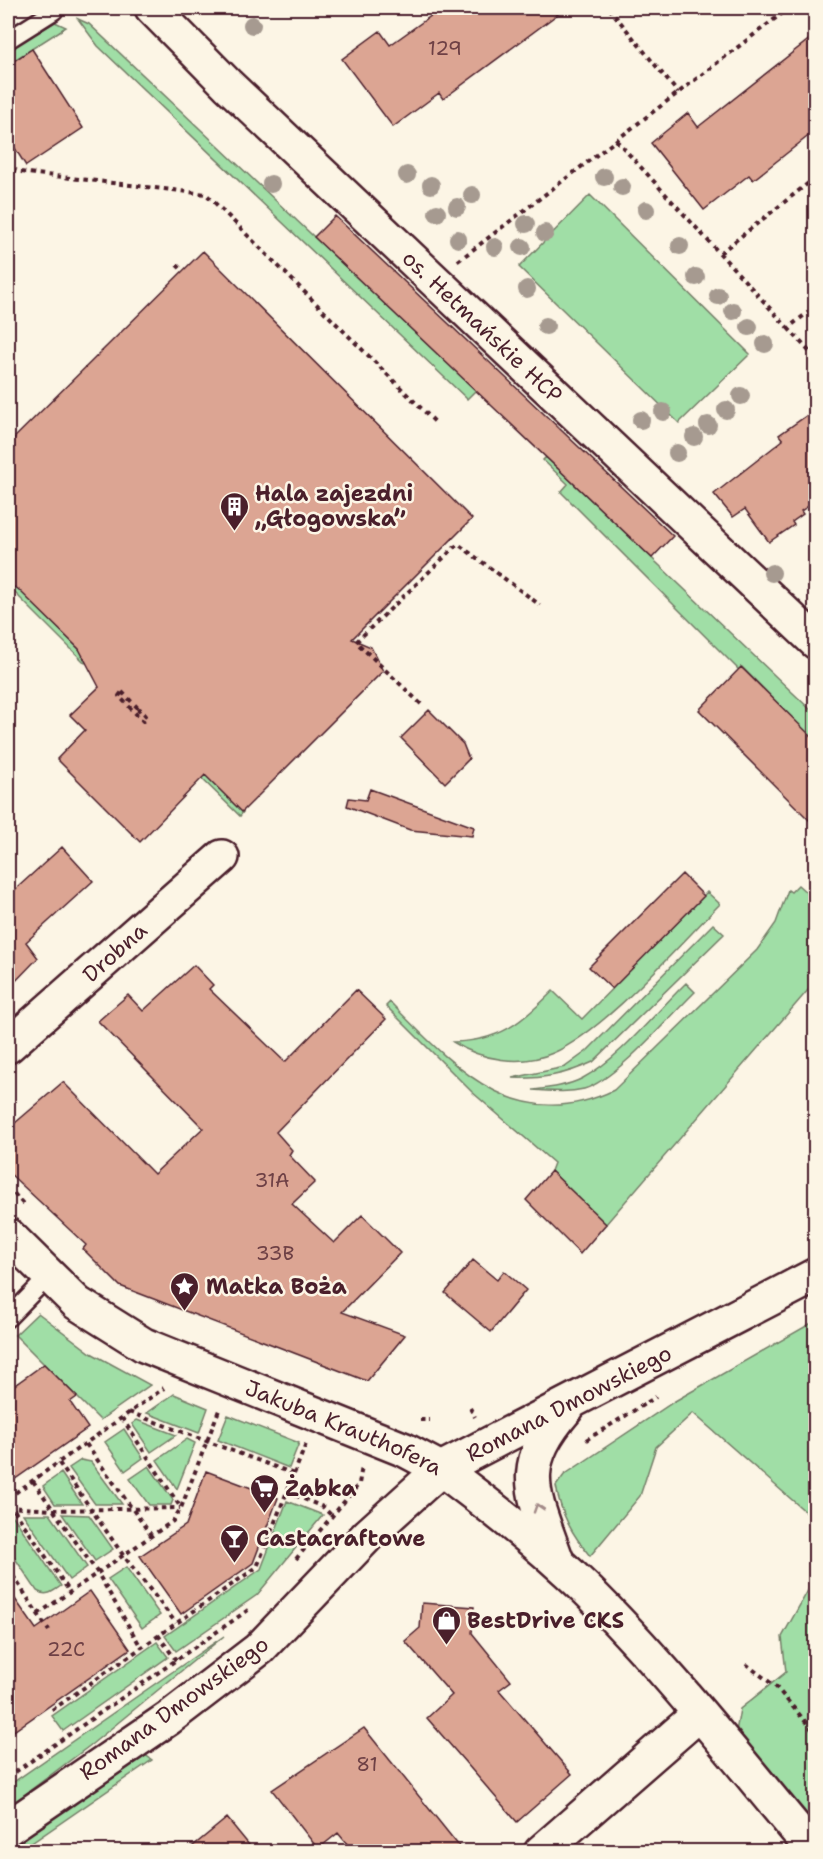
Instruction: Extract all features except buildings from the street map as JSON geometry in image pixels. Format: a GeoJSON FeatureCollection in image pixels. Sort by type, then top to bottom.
{"type":"FeatureCollection","features":[{"type":"Feature","properties":{"kind":"street","name":"os. Hetmańskie HCP"},"geometry":{"type":"LineString","coordinates":[[152,8],[228,85],[816,642]]}},
{"type":"Feature","properties":{"kind":"street","name":"Drobna"},"geometry":{"type":"LineString","coordinates":[[8,1046],[222,857]]}},
{"type":"Feature","properties":{"kind":"street","name":"Jakuba Krauthofera"},"geometry":{"type":"LineString","coordinates":[[8,1235],[48,1278],[77,1303],[144,1345],[405,1450],[441,1469],[491,1506],[558,1563],[608,1611],[815,1851]]}},
{"type":"Feature","properties":{"kind":"street","name":"Romana Dmowskiego"},"geometry":{"type":"LineString","coordinates":[[8,1828],[169,1718],[259,1649],[369,1534],[441,1469],[816,1275]]}},
{"type":"Feature","properties":{"kind":"street"},"geometry":{"type":"LineString","coordinates":[[558,1563],[536,1503],[531,1473],[538,1449],[550,1428],[574,1400]]}},
{"type":"Feature","properties":{"kind":"street"},"geometry":{"type":"LineString","coordinates":[[541,1851],[698,1715]]}},
{"type":"Feature","properties":{"kind":"lane"},"geometry":{"type":"LineString","coordinates":[[8,40],[54,11],[52,8]]}},
{"type":"Feature","properties":{"kind":"lane"},"geometry":{"type":"LineString","coordinates":[[8,1318],[48,1278]]}},
{"type":"Feature","properties":{"kind":"path"},"geometry":{"type":"LineString","coordinates":[[609,8],[678,93]]}},
{"type":"Feature","properties":{"kind":"path"},"geometry":{"type":"LineString","coordinates":[[434,279],[789,8]]}},
{"type":"Feature","properties":{"kind":"path"},"geometry":{"type":"LineString","coordinates":[[616,140],[816,359]]}},
{"type":"Feature","properties":{"kind":"path"},"geometry":{"type":"LineString","coordinates":[[8,162],[9,167],[20,172],[206,194],[437,424]]}},
{"type":"Feature","properties":{"kind":"path"},"geometry":{"type":"LineString","coordinates":[[719,253],[816,177]]}},
{"type":"Feature","properties":{"kind":"path"},"geometry":{"type":"LineString","coordinates":[[177,265],[182,270]]}},
{"type":"Feature","properties":{"kind":"path"},"geometry":{"type":"LineString","coordinates":[[788,328],[816,306]]}},
{"type":"Feature","properties":{"kind":"path"},"geometry":{"type":"LineString","coordinates":[[421,704],[356,642],[458,543],[540,605]]}},
{"type":"Feature","properties":{"kind":"path"},"geometry":{"type":"LineString","coordinates":[[122,692],[139,709],[137,711],[140,710],[147,717],[143,721],[119,696],[122,692]]}},
{"type":"Feature","properties":{"kind":"path"},"geometry":{"type":"LineString","coordinates":[[8,1187],[32,1213]]}},
{"type":"Feature","properties":{"kind":"path"},"geometry":{"type":"LineString","coordinates":[[8,1498],[165,1387]]}},
{"type":"Feature","properties":{"kind":"path"},"geometry":{"type":"LineString","coordinates":[[38,1614],[173,1521],[181,1508],[220,1409]]}},
{"type":"Feature","properties":{"kind":"path"},"geometry":{"type":"LineString","coordinates":[[129,1412],[294,1474]]}},
{"type":"Feature","properties":{"kind":"path"},"geometry":{"type":"LineString","coordinates":[[122,1418],[181,1508]]}},
{"type":"Feature","properties":{"kind":"path"},"geometry":{"type":"LineString","coordinates":[[52,1710],[257,1567],[306,1442]]}},
{"type":"Feature","properties":{"kind":"path"},"geometry":{"type":"LineString","coordinates":[[86,1444],[152,1535]]}},
{"type":"Feature","properties":{"kind":"path"},"geometry":{"type":"LineString","coordinates":[[59,1463],[123,1555],[176,1623]]}},
{"type":"Feature","properties":{"kind":"path"},"geometry":{"type":"LineString","coordinates":[[290,1567],[359,1484],[362,1463]]}},
{"type":"Feature","properties":{"kind":"path"},"geometry":{"type":"LineString","coordinates":[[33,1481],[97,1572],[141,1647]]}},
{"type":"Feature","properties":{"kind":"path"},"geometry":{"type":"LineString","coordinates":[[287,1492],[323,1507],[332,1516]]}},
{"type":"Feature","properties":{"kind":"path"},"geometry":{"type":"LineString","coordinates":[[8,1507],[53,1510],[181,1508]]}},
{"type":"Feature","properties":{"kind":"path"},"geometry":{"type":"LineString","coordinates":[[14,1509],[70,1592]]}},
{"type":"Feature","properties":{"kind":"path"},"geometry":{"type":"LineString","coordinates":[[8,1568],[49,1631]]}},
{"type":"Feature","properties":{"kind":"path"},"geometry":{"type":"LineString","coordinates":[[8,1777],[252,1607]]}},
{"type":"Feature","properties":{"kind":"path"},"geometry":{"type":"LineString","coordinates":[[158,1635],[176,1660]]}},
{"type":"Feature","properties":{"kind":"path"},"geometry":{"type":"LineString","coordinates":[[746,1664],[776,1687],[816,1734]]}},
{"type":"Feature","properties":{"kind":"green space"},"geometry":{"type":"Polygon","coordinates":[[[78,19],[89,24],[476,390],[467,399],[98,46],[78,19]]]}},
{"type":"Feature","properties":{"kind":"green space"},"geometry":{"type":"Polygon","coordinates":[[[55,22],[66,27],[13,61],[8,50],[55,22]]]}},
{"type":"Feature","properties":{"kind":"green space"},"geometry":{"type":"Polygon","coordinates":[[[590,195],[750,354],[679,423],[519,267],[590,195]]]}},
{"type":"Feature","properties":{"kind":"green space"},"geometry":{"type":"Polygon","coordinates":[[[546,457],[815,714],[815,741],[742,667],[739,670],[561,492],[568,484],[543,460],[546,457]]]}},
{"type":"Feature","properties":{"kind":"green space"},"geometry":{"type":"Polygon","coordinates":[[[8,577],[91,661],[85,663],[8,586],[8,577]]]}},
{"type":"Feature","properties":{"kind":"green space"},"geometry":{"type":"Polygon","coordinates":[[[143,721],[175,745],[243,812],[240,816],[143,721]]]}},
{"type":"Feature","properties":{"kind":"green space"},"geometry":{"type":"Polygon","coordinates":[[[798,885],[807,893],[814,886],[815,888],[815,982],[606,1224],[551,1171],[554,1163],[472,1092],[386,1006],[390,1002],[438,1050],[463,1071],[489,1088],[517,1100],[547,1105],[579,1102],[614,1090],[757,950],[776,923],[788,890],[791,892],[798,885]]]}},
{"type":"Feature","properties":{"kind":"green space"},"geometry":{"type":"Polygon","coordinates":[[[707,892],[720,904],[618,1007],[573,1042],[541,1057],[528,1060],[502,1060],[476,1053],[453,1042],[484,1038],[509,1028],[553,991],[582,1019],[707,892]]]}},
{"type":"Feature","properties":{"kind":"green space"},"geometry":{"type":"Polygon","coordinates":[[[713,924],[724,934],[593,1062],[554,1075],[512,1078],[565,1067],[587,1051],[713,924]]]}},
{"type":"Feature","properties":{"kind":"green space"},"geometry":{"type":"Polygon","coordinates":[[[686,983],[695,992],[642,1046],[597,1084],[584,1089],[565,1091],[533,1090],[571,1083],[597,1069],[624,1047],[686,983]]]}},
{"type":"Feature","properties":{"kind":"green space"},"geometry":{"type":"Polygon","coordinates":[[[38,1313],[91,1353],[150,1385],[100,1420],[15,1335],[38,1313]]]}},
{"type":"Feature","properties":{"kind":"green space"},"geometry":{"type":"Polygon","coordinates":[[[815,1321],[815,1520],[693,1413],[656,1447],[640,1496],[590,1556],[573,1532],[561,1506],[556,1486],[564,1475],[675,1401],[815,1321]]]}},
{"type":"Feature","properties":{"kind":"green space"},"geometry":{"type":"Polygon","coordinates":[[[174,1394],[208,1408],[199,1433],[147,1413],[174,1394]]]}},
{"type":"Feature","properties":{"kind":"green space"},"geometry":{"type":"Polygon","coordinates":[[[228,1415],[299,1443],[289,1468],[218,1440],[228,1415]]]}},
{"type":"Feature","properties":{"kind":"green space"},"geometry":{"type":"Polygon","coordinates":[[[137,1420],[176,1435],[151,1452],[132,1424],[137,1420]]]}},
{"type":"Feature","properties":{"kind":"green space"},"geometry":{"type":"Polygon","coordinates":[[[124,1429],[143,1458],[125,1471],[105,1442],[124,1429]]]}},
{"type":"Feature","properties":{"kind":"green space"},"geometry":{"type":"Polygon","coordinates":[[[187,1439],[195,1443],[177,1489],[157,1460],[187,1439]]]}},
{"type":"Feature","properties":{"kind":"green space"},"geometry":{"type":"Polygon","coordinates":[[[81,1460],[91,1462],[122,1504],[95,1504],[69,1468],[81,1460]]]}},
{"type":"Feature","properties":{"kind":"green space"},"geometry":{"type":"Polygon","coordinates":[[[149,1466],[173,1500],[171,1505],[149,1505],[130,1479],[149,1466]]]}},
{"type":"Feature","properties":{"kind":"green space"},"geometry":{"type":"Polygon","coordinates":[[[61,1473],[82,1504],[55,1504],[43,1486],[61,1473]]]}},
{"type":"Feature","properties":{"kind":"green space"},"geometry":{"type":"Polygon","coordinates":[[[287,1501],[323,1515],[257,1595],[176,1651],[165,1636],[261,1569],[287,1501]]]}},
{"type":"Feature","properties":{"kind":"green space"},"geometry":{"type":"Polygon","coordinates":[[[8,1513],[11,1513],[61,1586],[52,1592],[44,1594],[37,1591],[8,1548],[8,1513]]]}},
{"type":"Feature","properties":{"kind":"green space"},"geometry":{"type":"Polygon","coordinates":[[[23,1514],[50,1514],[87,1567],[69,1580],[23,1514]]]}},
{"type":"Feature","properties":{"kind":"green space"},"geometry":{"type":"Polygon","coordinates":[[[62,1514],[89,1515],[113,1549],[95,1561],[62,1514]]]}},
{"type":"Feature","properties":{"kind":"green space"},"geometry":{"type":"Polygon","coordinates":[[[126,1567],[160,1615],[142,1628],[108,1579],[126,1567]]]}},
{"type":"Feature","properties":{"kind":"green space"},"geometry":{"type":"Polygon","coordinates":[[[815,1578],[815,1824],[736,1732],[740,1709],[786,1672],[782,1637],[815,1578]]]}},
{"type":"Feature","properties":{"kind":"green space"},"geometry":{"type":"Polygon","coordinates":[[[224,1636],[92,1744],[8,1807],[8,1786],[224,1636]]]}},
{"type":"Feature","properties":{"kind":"green space"},"geometry":{"type":"Polygon","coordinates":[[[157,1642],[168,1657],[63,1731],[52,1716],[157,1642]]]}},
{"type":"Feature","properties":{"kind":"green space"},"geometry":{"type":"Polygon","coordinates":[[[144,1754],[152,1760],[20,1851],[8,1851],[8,1849],[144,1754]]]}},
{"type":"Feature","properties":{"kind":"place","name":"Hala zajezdni „Głogowska”"},"geometry":{"type":"Point","coordinates":[234,532]}},
{"type":"Feature","properties":{"kind":"place","name":"Matka Boża"},"geometry":{"type":"Point","coordinates":[185,1312]}},
{"type":"Feature","properties":{"kind":"place","name":"Żabka"},"geometry":{"type":"Point","coordinates":[264,1514]}},
{"type":"Feature","properties":{"kind":"place","name":"Castacraftowe"},"geometry":{"type":"Point","coordinates":[235,1564]}},
{"type":"Feature","properties":{"kind":"place","name":"BestDrive CKS"},"geometry":{"type":"Point","coordinates":[446,1646]}}]}
